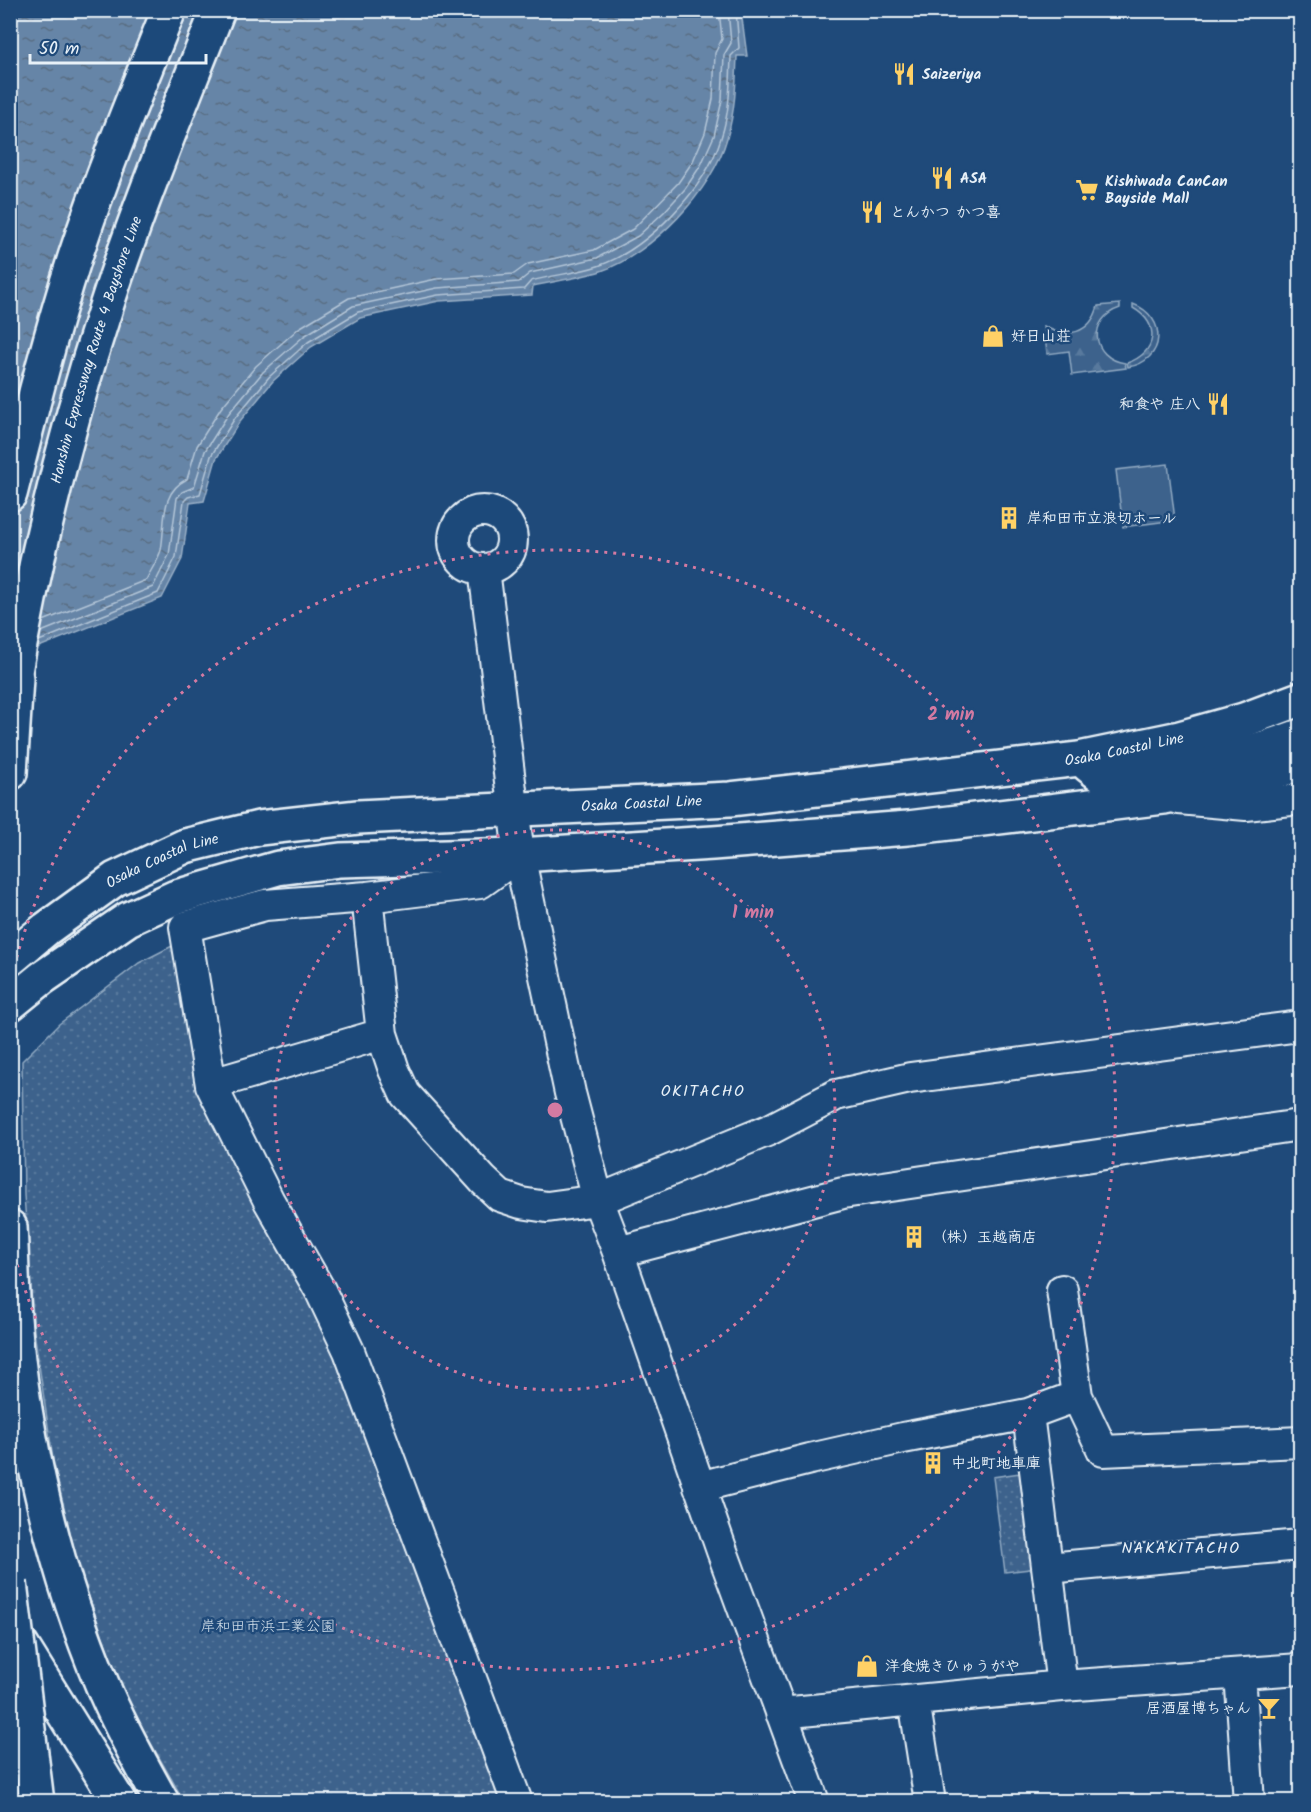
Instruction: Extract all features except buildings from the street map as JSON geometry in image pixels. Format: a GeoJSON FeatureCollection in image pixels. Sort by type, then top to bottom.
{"type":"FeatureCollection","features":[{"type":"Feature","properties":{"kind":"main road"},"geometry":{"type":"LineString","coordinates":[[10,413],[75,257],[170,10]]}},
{"type":"Feature","properties":{"kind":"main road","name":"Hanshin Expressway Route 4 Bayshore Line"},"geometry":{"type":"LineString","coordinates":[[10,699],[41,541],[70,428],[105,308],[150,180],[218,10]]}},
{"type":"Feature","properties":{"kind":"main road"},"geometry":{"type":"LineString","coordinates":[[10,494],[75,257]]}},
{"type":"Feature","properties":{"kind":"main road"},"geometry":{"type":"LineString","coordinates":[[10,773],[18,656]]}},
{"type":"Feature","properties":{"kind":"main road","name":"Osaka Coastal Line"},"geometry":{"type":"LineString","coordinates":[[10,959],[46,929],[116,879],[185,846],[259,828],[347,818],[730,799],[1079,759],[1180,738],[1244,720],[1300,699]]}},
{"type":"Feature","properties":{"kind":"main road"},"geometry":{"type":"LineString","coordinates":[[1079,759],[1102,776],[1196,763],[1246,753],[1300,736]]}},
{"type":"Feature","properties":{"kind":"main road"},"geometry":{"type":"LineString","coordinates":[[10,1004],[42,978],[128,919],[177,897],[278,868],[340,860],[519,855],[908,828],[1164,797],[1246,780],[1300,764]]}},
{"type":"Feature","properties":{"kind":"main road"},"geometry":{"type":"LineString","coordinates":[[10,1227],[14,1319],[22,1389],[45,1506],[80,1626],[102,1684],[129,1743],[162,1802]]}},
{"type":"Feature","properties":{"kind":"main road"},"geometry":{"type":"LineString","coordinates":[[10,1583],[37,1802]]}},
{"type":"Feature","properties":{"kind":"main road"},"geometry":{"type":"LineString","coordinates":[[10,1627],[119,1802]]}},
{"type":"Feature","properties":{"kind":"street"},"geometry":{"type":"LineString","coordinates":[[484,569],[519,855],[570,1093],[598,1200],[699,1487],[814,1802]]}},
{"type":"Feature","properties":{"kind":"street"},"geometry":{"type":"LineString","coordinates":[[1164,797],[1245,805],[1300,798]]}},
{"type":"Feature","properties":{"kind":"street"},"geometry":{"type":"LineString","coordinates":[[517,1802],[349,1351],[320,1290],[269,1201],[211,1085],[185,927],[265,905],[367,897],[480,883],[519,855]]}},
{"type":"Feature","properties":{"kind":"street"},"geometry":{"type":"LineString","coordinates":[[367,897],[382,1034],[405,1094],[500,1196],[520,1203],[547,1207],[598,1200],[768,1130],[836,1095],[910,1078],[1300,1026]]}},
{"type":"Feature","properties":{"kind":"street"},"geometry":{"type":"LineString","coordinates":[[219,1082],[382,1034]]}},
{"type":"Feature","properties":{"kind":"street"},"geometry":{"type":"LineString","coordinates":[[618,1252],[843,1192],[1300,1125]]}},
{"type":"Feature","properties":{"kind":"street"},"geometry":{"type":"LineString","coordinates":[[1062,1290],[1077,1396],[1103,1450],[1300,1442]]}},
{"type":"Feature","properties":{"kind":"street"},"geometry":{"type":"LineString","coordinates":[[699,1487],[891,1440],[1028,1414],[1077,1396]]}},
{"type":"Feature","properties":{"kind":"street"},"geometry":{"type":"LineString","coordinates":[[1028,1414],[1062,1686]]}},
{"type":"Feature","properties":{"kind":"street"},"geometry":{"type":"LineString","coordinates":[[1048,1568],[1300,1545]]}},
{"type":"Feature","properties":{"kind":"street"},"geometry":{"type":"LineString","coordinates":[[781,1713],[1062,1686],[1300,1670]]}},
{"type":"Feature","properties":{"kind":"street"},"geometry":{"type":"LineString","coordinates":[[1240,1674],[1250,1802]]}},
{"type":"Feature","properties":{"kind":"street"},"geometry":{"type":"LineString","coordinates":[[914,1700],[930,1802]]}},
{"type":"Feature","properties":{"kind":"green space"},"geometry":{"type":"Polygon","coordinates":[[[1120,304],[1120,308],[1109,313],[1102,321],[1097,338],[1105,354],[1125,363],[1126,368],[1072,375],[1069,351],[1047,354],[1044,326],[1061,333],[1077,331],[1090,322],[1098,306],[1120,304]]]}},
{"type":"Feature","properties":{"kind":"green space"},"geometry":{"type":"Polygon","coordinates":[[[1133,304],[1152,318],[1157,328],[1158,338],[1156,348],[1150,356],[1141,363],[1128,367],[1127,363],[1145,352],[1152,338],[1148,322],[1133,308],[1133,304]]]}},
{"type":"Feature","properties":{"kind":"green space"},"geometry":{"type":"Polygon","coordinates":[[[1168,464],[1175,520],[1123,527],[1116,470],[1168,464]]]}},
{"type":"Feature","properties":{"kind":"green space","name":"岸和田市浜工業公園"},"geometry":{"type":"Polygon","coordinates":[[[182,941],[203,1087],[324,1323],[502,1801],[184,1801],[124,1696],[79,1569],[54,1466],[34,1331],[24,1195],[22,1061],[59,1024],[139,963],[182,941]]]}},
{"type":"Feature","properties":{"kind":"green space"},"geometry":{"type":"Polygon","coordinates":[[[1027,1472],[1038,1568],[1005,1572],[993,1477],[1027,1472]]]}},
{"type":"Feature","properties":{"kind":"water"},"geometry":{"type":"Polygon","coordinates":[[[10,11],[741,11],[747,56],[737,56],[732,118],[720,158],[694,198],[660,235],[620,263],[576,278],[533,286],[532,295],[439,301],[360,318],[311,347],[273,381],[240,421],[216,459],[204,501],[190,503],[182,559],[162,598],[39,647],[10,642],[10,11]]]}},
{"type":"Feature","properties":{"kind":"place","name":"Saizeriya"},"geometry":{"type":"Point","coordinates":[904,74]}},
{"type":"Feature","properties":{"kind":"place","name":"ASA"},"geometry":{"type":"Point","coordinates":[942,178]}},
{"type":"Feature","properties":{"kind":"place","name":"Kishiwada CanCan Bayside Mall"},"geometry":{"type":"Point","coordinates":[1087,190]}},
{"type":"Feature","properties":{"kind":"place","name":"とんかつ かつ喜"},"geometry":{"type":"Point","coordinates":[872,212]}},
{"type":"Feature","properties":{"kind":"place","name":"好日山荘"},"geometry":{"type":"Point","coordinates":[993,336]}},
{"type":"Feature","properties":{"kind":"place","name":"和食や 庄八"},"geometry":{"type":"Point","coordinates":[1218,404]}},
{"type":"Feature","properties":{"kind":"place","name":"岸和田市立浪切ホール"},"geometry":{"type":"Point","coordinates":[1009,518]}},
{"type":"Feature","properties":{"kind":"place","name":"（株）玉越商店"},"geometry":{"type":"Point","coordinates":[914,1237]}},
{"type":"Feature","properties":{"kind":"place","name":"中北町地車庫"},"geometry":{"type":"Point","coordinates":[933,1463]}},
{"type":"Feature","properties":{"kind":"place","name":"洋食焼きひゅうがや"},"geometry":{"type":"Point","coordinates":[867,1666]}},
{"type":"Feature","properties":{"kind":"place","name":"居酒屋博ちゃん"},"geometry":{"type":"Point","coordinates":[1269,1708]}},
{"type":"Feature","properties":{"kind":"district","name":"OKITACHO"},"geometry":{"type":"Point","coordinates":[703,1090]}},
{"type":"Feature","properties":{"kind":"district","name":"NAKAKITACHO"},"geometry":{"type":"Point","coordinates":[1181,1547]}}]}
